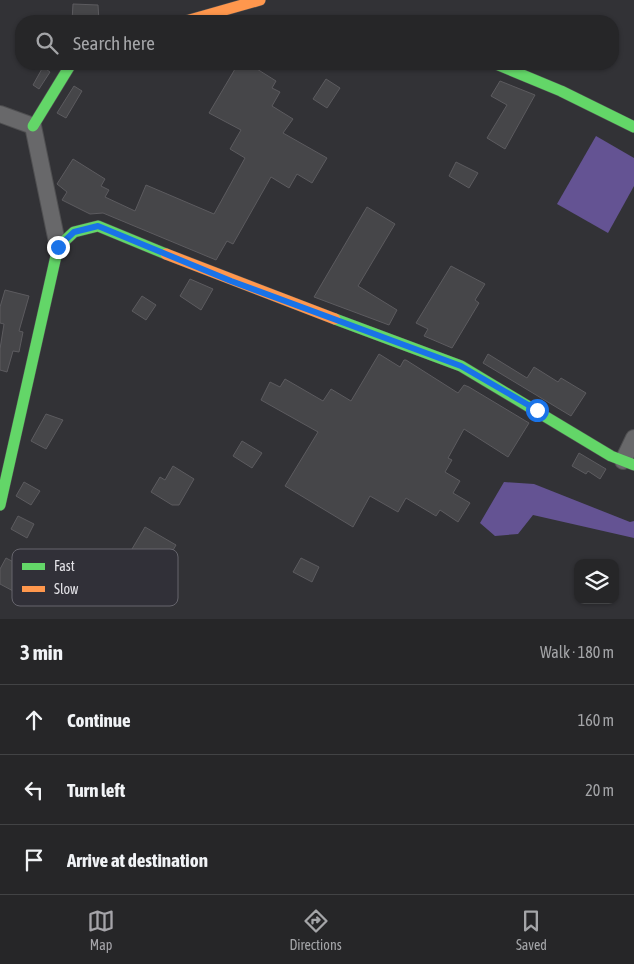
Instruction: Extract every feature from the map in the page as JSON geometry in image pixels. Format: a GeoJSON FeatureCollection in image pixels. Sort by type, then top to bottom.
{"type":"FeatureCollection","features":[{"type":"Feature","properties":{"kind":"street"},"geometry":{"type":"LineString","coordinates":[[207,15],[260,0]]}},
{"type":"Feature","properties":{"kind":"street"},"geometry":{"type":"LineString","coordinates":[[0,505],[58,247],[34,126],[67,70]]}},
{"type":"Feature","properties":{"kind":"street"},"geometry":{"type":"LineString","coordinates":[[510,70],[561,91],[634,127]]}},
{"type":"Feature","properties":{"kind":"street"},"geometry":{"type":"LineString","coordinates":[[0,114],[34,126]]}},
{"type":"Feature","properties":{"kind":"street"},"geometry":{"type":"LineString","coordinates":[[58,247],[74,232],[98,226],[231,281],[461,366],[628,463],[634,438]]}},
{"type":"Feature","properties":{"kind":"shaded area"},"geometry":{"type":"Polygon","coordinates":[[[596,136],[634,158],[634,186],[608,233],[557,204],[596,136]]]}},
{"type":"Feature","properties":{"kind":"shaded area"},"geometry":{"type":"Polygon","coordinates":[[[504,482],[534,484],[630,522],[634,521],[634,538],[533,515],[518,534],[495,536],[480,523],[504,482]]]}},
{"type":"Feature","properties":{"kind":"building"},"geometry":{"type":"Polygon","coordinates":[[[73,4],[98,5],[99,15],[72,15],[73,4]]]}},
{"type":"Feature","properties":{"kind":"building"},"geometry":{"type":"Polygon","coordinates":[[[41,70],[50,72],[39,89],[33,85],[41,70]]]}},
{"type":"Feature","properties":{"kind":"building"},"geometry":{"type":"Polygon","coordinates":[[[234,70],[259,70],[276,81],[272,88],[280,92],[272,106],[293,119],[283,133],[327,158],[312,183],[297,174],[289,188],[271,177],[233,244],[227,241],[216,260],[103,213],[90,214],[62,200],[67,192],[57,184],[73,159],[105,179],[101,186],[109,190],[105,197],[135,211],[146,185],[214,214],[245,158],[230,149],[241,130],[209,113],[234,70]]]}},
{"type":"Feature","properties":{"kind":"building"},"geometry":{"type":"Polygon","coordinates":[[[326,79],[340,88],[327,108],[313,99],[326,79]]]}},
{"type":"Feature","properties":{"kind":"building"},"geometry":{"type":"Polygon","coordinates":[[[500,81],[535,95],[505,149],[487,138],[507,105],[491,96],[500,81]]]}},
{"type":"Feature","properties":{"kind":"building"},"geometry":{"type":"Polygon","coordinates":[[[74,86],[82,91],[66,118],[57,113],[74,86]]]}},
{"type":"Feature","properties":{"kind":"building"},"geometry":{"type":"Polygon","coordinates":[[[456,162],[478,173],[469,188],[449,176],[456,162]]]}},
{"type":"Feature","properties":{"kind":"building"},"geometry":{"type":"Polygon","coordinates":[[[367,207],[395,224],[358,286],[397,310],[389,325],[314,297],[367,207]]]}},
{"type":"Feature","properties":{"kind":"building"},"geometry":{"type":"Polygon","coordinates":[[[451,266],[485,284],[475,300],[479,303],[452,348],[424,336],[428,329],[416,323],[451,266]]]}},
{"type":"Feature","properties":{"kind":"building"},"geometry":{"type":"Polygon","coordinates":[[[190,279],[213,289],[201,310],[180,296],[190,279]]]}},
{"type":"Feature","properties":{"kind":"building"},"geometry":{"type":"Polygon","coordinates":[[[5,290],[29,296],[19,331],[23,332],[19,352],[13,351],[7,372],[0,370],[0,349],[4,324],[0,323],[0,307],[5,290]]]}},
{"type":"Feature","properties":{"kind":"building"},"geometry":{"type":"Polygon","coordinates":[[[142,296],[156,305],[146,320],[132,311],[142,296]]]}},
{"type":"Feature","properties":{"kind":"building"},"geometry":{"type":"Polygon","coordinates":[[[379,354],[400,367],[404,360],[406,360],[458,393],[464,385],[469,387],[529,423],[508,457],[464,429],[448,458],[452,460],[445,472],[460,481],[453,493],[470,503],[458,522],[440,510],[436,516],[406,498],[398,512],[370,496],[353,527],[285,486],[318,432],[261,400],[270,382],[280,387],[285,379],[323,401],[331,389],[351,401],[379,354]]]}},
{"type":"Feature","properties":{"kind":"building"},"geometry":{"type":"Polygon","coordinates":[[[488,354],[527,378],[534,367],[558,382],[561,378],[586,393],[571,416],[483,363],[488,354]]]}},
{"type":"Feature","properties":{"kind":"building"},"geometry":{"type":"Polygon","coordinates":[[[46,414],[63,420],[46,449],[31,441],[46,414]]]}},
{"type":"Feature","properties":{"kind":"building"},"geometry":{"type":"Polygon","coordinates":[[[242,441],[262,453],[252,468],[233,456],[242,441]]]}},
{"type":"Feature","properties":{"kind":"building"},"geometry":{"type":"Polygon","coordinates":[[[579,453],[606,469],[600,479],[588,471],[586,474],[572,466],[579,453]]]}},
{"type":"Feature","properties":{"kind":"building"},"geometry":{"type":"Polygon","coordinates":[[[173,466],[194,479],[179,505],[172,505],[151,492],[160,477],[165,480],[173,466]]]}},
{"type":"Feature","properties":{"kind":"building"},"geometry":{"type":"Polygon","coordinates":[[[24,482],[40,491],[31,505],[16,496],[24,482]]]}},
{"type":"Feature","properties":{"kind":"building"},"geometry":{"type":"Polygon","coordinates":[[[18,516],[34,524],[27,538],[11,529],[18,516]]]}},
{"type":"Feature","properties":{"kind":"building"},"geometry":{"type":"Polygon","coordinates":[[[145,527],[176,545],[174,549],[132,549],[145,527]]]}},
{"type":"Feature","properties":{"kind":"building"},"geometry":{"type":"Polygon","coordinates":[[[6,558],[12,561],[12,590],[0,584],[0,569],[6,558]]]}},
{"type":"Feature","properties":{"kind":"building"},"geometry":{"type":"Polygon","coordinates":[[[301,558],[319,567],[312,582],[293,572],[301,558]]]}},
{"type":"Feature","properties":{"kind":"traffic: fast"},"geometry":{"type":"LineString","coordinates":[[33,126],[67,70]]}},
{"type":"Feature","properties":{"kind":"traffic: fast"},"geometry":{"type":"LineString","coordinates":[[510,70],[561,91],[634,127]]}},
{"type":"Feature","properties":{"kind":"traffic: fast"},"geometry":{"type":"LineString","coordinates":[[0,505],[58,247],[74,232],[98,226],[166,254]]}},
{"type":"Feature","properties":{"kind":"traffic: fast"},"geometry":{"type":"LineString","coordinates":[[335,319],[461,366],[611,456],[634,465]]}},
{"type":"Feature","properties":{"kind":"traffic: slow"},"geometry":{"type":"LineString","coordinates":[[207,15],[260,0]]}},
{"type":"Feature","properties":{"kind":"traffic: slow"},"geometry":{"type":"LineString","coordinates":[[166,254],[335,319]]}},
{"type":"Feature","properties":{"kind":"route"},"geometry":{"type":"LineString","coordinates":[[58,247],[74,232],[98,226],[231,281],[461,366],[537,410]]}}]}
